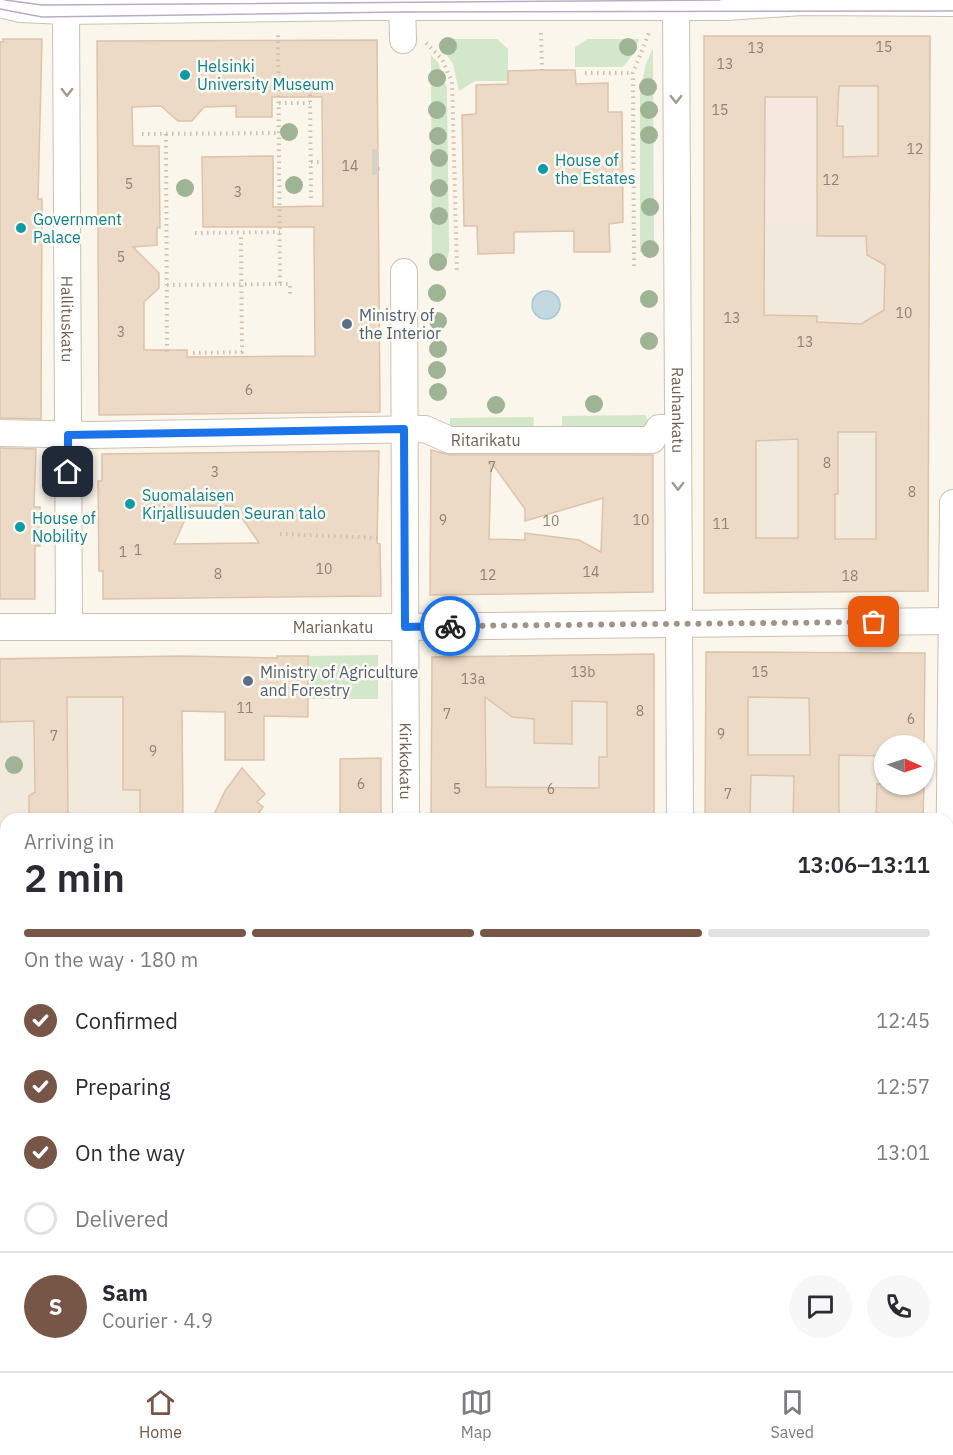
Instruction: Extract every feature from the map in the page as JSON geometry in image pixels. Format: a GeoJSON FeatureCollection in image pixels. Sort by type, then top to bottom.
{"type":"FeatureCollection","features":[{"type":"Feature","properties":{"kind":"street"},"geometry":{"type":"LineString","coordinates":[[6,4],[66,11],[402,3],[953,3]]}},
{"type":"Feature","properties":{"kind":"street"},"geometry":{"type":"LineString","coordinates":[[402,3],[414,42]]}},
{"type":"Feature","properties":{"kind":"street","name":"Rauhankatu"},"geometry":{"type":"LineString","coordinates":[[676,4],[680,813]]}},
{"type":"Feature","properties":{"kind":"street","name":"Hallituskatu"},"geometry":{"type":"LineString","coordinates":[[66,11],[69,627]]}},
{"type":"Feature","properties":{"kind":"street","name":"Kirkkokatu"},"geometry":{"type":"LineString","coordinates":[[404,272],[406,813]]}},
{"type":"Feature","properties":{"kind":"street","name":"Ritarikatu"},"geometry":{"type":"LineString","coordinates":[[0,434],[68,435],[424,429],[450,440],[652,440],[659,428],[678,428]]}},
{"type":"Feature","properties":{"kind":"street"},"geometry":{"type":"LineString","coordinates":[[950,813],[953,503]]}},
{"type":"Feature","properties":{"kind":"street","name":"Mariankatu"},"geometry":{"type":"LineString","coordinates":[[0,627],[405,627],[953,621]]}},
{"type":"Feature","properties":{"kind":"path"},"geometry":{"type":"LineString","coordinates":[[278,32],[280,284]]}},
{"type":"Feature","properties":{"kind":"path"},"geometry":{"type":"LineString","coordinates":[[541,33],[542,70]]}},
{"type":"Feature","properties":{"kind":"path"},"geometry":{"type":"LineString","coordinates":[[634,266],[633,73],[649,33]]}},
{"type":"Feature","properties":{"kind":"path"},"geometry":{"type":"LineString","coordinates":[[414,42],[442,59],[452,82],[457,270]]}},
{"type":"Feature","properties":{"kind":"path"},"geometry":{"type":"LineString","coordinates":[[585,73],[633,73]]}},
{"type":"Feature","properties":{"kind":"path"},"geometry":{"type":"LineString","coordinates":[[311,198],[310,87],[336,87]]}},
{"type":"Feature","properties":{"kind":"path"},"geometry":{"type":"LineString","coordinates":[[279,103],[310,103]]}},
{"type":"Feature","properties":{"kind":"path"},"geometry":{"type":"LineString","coordinates":[[142,134],[279,133]]}},
{"type":"Feature","properties":{"kind":"path"},"geometry":{"type":"LineString","coordinates":[[166,134],[167,356]]}},
{"type":"Feature","properties":{"kind":"path"},"geometry":{"type":"LineString","coordinates":[[311,162],[323,162]]}},
{"type":"Feature","properties":{"kind":"path"},"geometry":{"type":"LineString","coordinates":[[195,233],[280,232]]}},
{"type":"Feature","properties":{"kind":"path"},"geometry":{"type":"LineString","coordinates":[[193,352],[242,352],[241,233]]}},
{"type":"Feature","properties":{"kind":"path"},"geometry":{"type":"LineString","coordinates":[[167,285],[290,284],[290,298]]}},
{"type":"Feature","properties":{"kind":"path"},"geometry":{"type":"LineString","coordinates":[[280,534],[404,537]]}},
{"type":"Feature","properties":{"kind":"shaded area"},"geometry":{"type":"Polygon","coordinates":[[[704,36],[817,36],[818,223],[704,223],[704,36]]]}},
{"type":"Feature","properties":{"kind":"shaded area"},"geometry":{"type":"Polygon","coordinates":[[[817,36],[931,36],[928,591],[704,593],[704,223],[763,223],[817,97],[817,36]]]}},
{"type":"Feature","properties":{"kind":"shaded area"},"geometry":{"type":"Polygon","coordinates":[[[707,651],[925,653],[890,735],[874,735],[874,795],[924,795],[923,813],[705,813],[707,651]]]}},
{"type":"Feature","properties":{"kind":"shaded area"},"geometry":{"type":"Polygon","coordinates":[[[654,654],[654,813],[431,813],[432,657],[654,654]]]}},
{"type":"Feature","properties":{"kind":"shaded area"},"geometry":{"type":"Polygon","coordinates":[[[182,656],[183,813],[0,813],[0,657],[182,656]]]}},
{"type":"Feature","properties":{"kind":"green space"},"geometry":{"type":"Polygon","coordinates":[[[443,39],[497,39],[508,49],[508,81],[475,81],[459,91],[453,64],[441,46],[443,39]]]}},
{"type":"Feature","properties":{"kind":"green space"},"geometry":{"type":"Polygon","coordinates":[[[588,39],[639,39],[634,53],[623,67],[575,67],[575,47],[588,39]]]}},
{"type":"Feature","properties":{"kind":"green space"},"geometry":{"type":"Polygon","coordinates":[[[653,48],[654,252],[640,252],[640,89],[646,64],[653,48]]]}},
{"type":"Feature","properties":{"kind":"green space"},"geometry":{"type":"Polygon","coordinates":[[[431,55],[438,62],[447,88],[449,252],[446,263],[432,265],[431,55]]]}},
{"type":"Feature","properties":{"kind":"green space"},"geometry":{"type":"Polygon","coordinates":[[[645,415],[651,425],[651,435],[562,437],[562,416],[645,415]]]}},
{"type":"Feature","properties":{"kind":"green space"},"geometry":{"type":"Polygon","coordinates":[[[534,417],[533,429],[450,434],[450,418],[534,417]]]}},
{"type":"Feature","properties":{"kind":"green space"},"geometry":{"type":"Polygon","coordinates":[[[378,655],[378,699],[308,699],[308,656],[378,655]]]}},
{"type":"Feature","properties":{"kind":"water"},"geometry":{"type":"Polygon","coordinates":[[[546,291],[556,295],[560,305],[556,315],[546,319],[536,315],[532,305],[536,295],[546,291]]]}},
{"type":"Feature","properties":{"kind":"building"},"geometry":{"type":"Polygon","coordinates":[[[704,36],[930,36],[928,591],[704,593],[704,36]],[[839,86],[837,126],[843,126],[843,157],[878,156],[878,86],[839,86]],[[765,97],[764,315],[817,316],[817,322],[861,324],[884,310],[885,265],[867,255],[866,236],[817,236],[817,97],[765,97]],[[838,432],[838,494],[835,494],[835,539],[876,539],[876,432],[838,432]],[[798,439],[756,441],[756,538],[798,538],[798,439]]]}},
{"type":"Feature","properties":{"kind":"building","name":"Government Palace"},"geometry":{"type":"Polygon","coordinates":[[[3,39],[42,39],[38,199],[42,199],[41,419],[0,418],[0,42],[3,42],[3,39]]]}},
{"type":"Feature","properties":{"kind":"building"},"geometry":{"type":"Polygon","coordinates":[[[377,40],[380,412],[99,415],[97,41],[377,40]],[[272,97],[272,117],[236,117],[236,106],[204,107],[192,121],[178,121],[161,106],[132,107],[133,146],[159,146],[160,228],[157,228],[157,245],[133,247],[159,273],[159,288],[144,302],[144,350],[187,350],[187,357],[315,356],[314,227],[203,227],[202,157],[273,156],[273,207],[323,206],[322,97],[272,97]]]}},
{"type":"Feature","properties":{"kind":"building","name":"House of the Estates"},"geometry":{"type":"Polygon","coordinates":[[[575,70],[576,84],[608,83],[608,112],[622,112],[623,222],[609,224],[610,252],[574,252],[574,231],[514,232],[514,253],[478,254],[477,226],[464,226],[462,115],[476,114],[476,85],[508,84],[508,71],[575,70]]]}},
{"type":"Feature","properties":{"kind":"building","name":"House of Nobility"},"geometry":{"type":"Polygon","coordinates":[[[0,448],[36,449],[34,507],[40,507],[40,546],[35,546],[35,599],[0,599],[0,448]]]}},
{"type":"Feature","properties":{"kind":"building"},"geometry":{"type":"Polygon","coordinates":[[[431,450],[450,455],[653,455],[653,592],[430,595],[431,450]],[[491,462],[489,539],[525,540],[525,533],[579,540],[601,552],[603,498],[525,521],[525,509],[491,462]]]}},
{"type":"Feature","properties":{"kind":"building"},"geometry":{"type":"Polygon","coordinates":[[[379,451],[377,543],[380,544],[381,596],[103,599],[103,571],[99,571],[98,481],[102,481],[102,454],[379,451]],[[191,506],[174,544],[259,543],[234,506],[191,506]]]}},
{"type":"Feature","properties":{"kind":"building"},"geometry":{"type":"Polygon","coordinates":[[[706,652],[925,653],[924,735],[874,735],[874,756],[839,755],[839,813],[793,813],[794,776],[751,775],[750,813],[705,813],[706,652]],[[748,697],[748,755],[810,755],[809,698],[748,697]]]}},
{"type":"Feature","properties":{"kind":"building"},"geometry":{"type":"Polygon","coordinates":[[[654,654],[654,813],[431,813],[432,657],[654,654]],[[485,697],[486,787],[599,788],[599,757],[607,757],[607,702],[572,701],[572,744],[534,743],[534,719],[512,717],[485,697]]]}},
{"type":"Feature","properties":{"kind":"building"},"geometry":{"type":"Polygon","coordinates":[[[308,656],[308,717],[264,716],[264,760],[225,760],[225,712],[182,711],[183,813],[140,813],[140,790],[123,790],[123,697],[67,697],[68,813],[29,813],[29,796],[35,792],[34,721],[0,722],[0,659],[308,656]]]}},
{"type":"Feature","properties":{"kind":"building"},"geometry":{"type":"Polygon","coordinates":[[[381,758],[381,813],[340,813],[340,759],[381,758]]]}},
{"type":"Feature","properties":{"kind":"building"},"geometry":{"type":"Polygon","coordinates":[[[242,768],[265,794],[257,802],[263,807],[259,813],[215,813],[225,791],[242,768]]]}},
{"type":"Feature","properties":{"kind":"building"},"geometry":{"type":"Polygon","coordinates":[[[877,795],[924,795],[923,813],[876,813],[877,795]]]}},
{"type":"Feature","properties":{"kind":"tunnel"},"geometry":{"type":"LineString","coordinates":[[372,162],[378,162]]}},
{"type":"Feature","properties":{"kind":"tram line"},"geometry":{"type":"LineString","coordinates":[[5,0],[42,5],[720,0]]}},
{"type":"Feature","properties":{"kind":"tram line"},"geometry":{"type":"LineString","coordinates":[[0,9],[42,17],[403,12],[953,11]]}},
{"type":"Feature","properties":{"kind":"way so far"},"geometry":{"type":"LineString","coordinates":[[450,626],[874,622]]}},
{"type":"Feature","properties":{"kind":"place","name":"Helsinki University Museum"},"geometry":{"type":"Point","coordinates":[185,75]}},
{"type":"Feature","properties":{"kind":"place","name":"House of the Estates"},"geometry":{"type":"Point","coordinates":[543,169]}},
{"type":"Feature","properties":{"kind":"place","name":"Government Palace"},"geometry":{"type":"Point","coordinates":[21,228]}},
{"type":"Feature","properties":{"kind":"place","name":"Ministry of the Interior"},"geometry":{"type":"Point","coordinates":[347,324]}},
{"type":"Feature","properties":{"kind":"place","name":"Suomalaisen Kirjallisuuden Seuran talo"},"geometry":{"type":"Point","coordinates":[130,504]}},
{"type":"Feature","properties":{"kind":"place","name":"House of Nobility"},"geometry":{"type":"Point","coordinates":[20,527]}},
{"type":"Feature","properties":{"kind":"place","name":"Ministry of Agriculture and Forestry"},"geometry":{"type":"Point","coordinates":[248,681]}},
{"type":"Feature","properties":{"kind":"route"},"geometry":{"type":"LineString","coordinates":[[68,472],[68,435],[404,429],[405,627],[450,626]]}}]}
